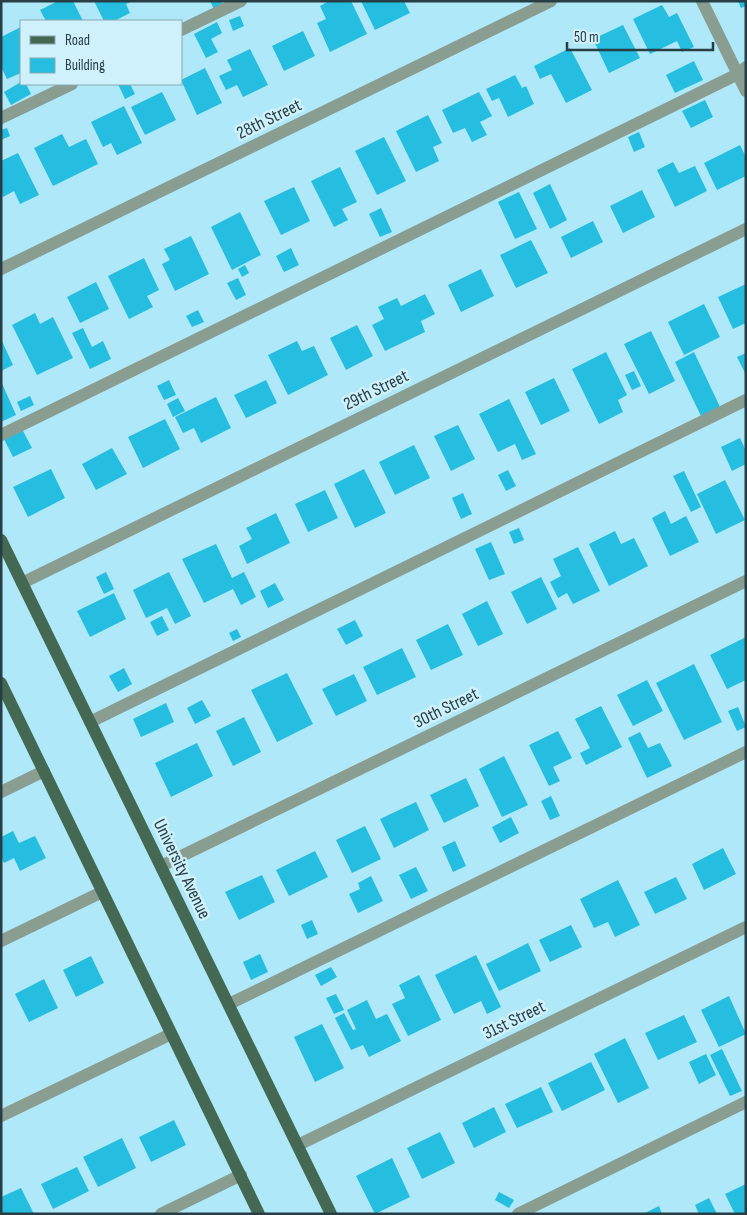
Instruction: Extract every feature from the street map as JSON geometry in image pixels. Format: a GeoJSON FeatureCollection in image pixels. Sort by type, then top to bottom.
{"type":"FeatureCollection","features":[{"type":"Feature","properties":{"kind":"main road","name":"University Avenue"},"geometry":{"type":"LineString","coordinates":[[1,540],[331,1214]]}},
{"type":"Feature","properties":{"kind":"main road"},"geometry":{"type":"LineString","coordinates":[[1,683],[260,1214]]}},
{"type":"Feature","properties":{"kind":"street"},"geometry":{"type":"LineString","coordinates":[[182,30],[241,1]]}},
{"type":"Feature","properties":{"kind":"street","name":"28th Street"},"geometry":{"type":"LineString","coordinates":[[1,269],[551,1]]}},
{"type":"Feature","properties":{"kind":"street"},"geometry":{"type":"LineString","coordinates":[[702,1],[742,71],[746,91]]}},
{"type":"Feature","properties":{"kind":"street"},"geometry":{"type":"LineString","coordinates":[[1,435],[742,71]]}},
{"type":"Feature","properties":{"kind":"street"},"geometry":{"type":"LineString","coordinates":[[1,118],[70,85]]}},
{"type":"Feature","properties":{"kind":"street","name":"29th Street"},"geometry":{"type":"LineString","coordinates":[[22,582],[746,229]]}},
{"type":"Feature","properties":{"kind":"street"},"geometry":{"type":"LineString","coordinates":[[90,722],[746,400]]}},
{"type":"Feature","properties":{"kind":"street","name":"30th Street"},"geometry":{"type":"LineString","coordinates":[[161,866],[746,581]]}},
{"type":"Feature","properties":{"kind":"street"},"geometry":{"type":"LineString","coordinates":[[229,1004],[746,752]]}},
{"type":"Feature","properties":{"kind":"street"},"geometry":{"type":"LineString","coordinates":[[1,792],[44,772]]}},
{"type":"Feature","properties":{"kind":"street"},"geometry":{"type":"LineString","coordinates":[[1,941],[102,892]]}},
{"type":"Feature","properties":{"kind":"street","name":"31st Street"},"geometry":{"type":"LineString","coordinates":[[298,1145],[746,927]]}},
{"type":"Feature","properties":{"kind":"street"},"geometry":{"type":"LineString","coordinates":[[1,1116],[171,1034]]}},
{"type":"Feature","properties":{"kind":"street"},"geometry":{"type":"LineString","coordinates":[[518,1214],[746,1102]]}},
{"type":"Feature","properties":{"kind":"street"},"geometry":{"type":"LineString","coordinates":[[161,1214],[240,1175]]}},
{"type":"Feature","properties":{"kind":"building"},"geometry":{"type":"Polygon","coordinates":[[[58,1],[73,1],[82,20],[45,20],[40,10],[58,1]]]}},
{"type":"Feature","properties":{"kind":"building"},"geometry":{"type":"Polygon","coordinates":[[[94,1],[133,1],[126,4],[130,13],[116,20],[104,20],[94,1]]]}},
{"type":"Feature","properties":{"kind":"building"},"geometry":{"type":"Polygon","coordinates":[[[210,1],[221,1],[223,4],[214,9],[210,1]]]}},
{"type":"Feature","properties":{"kind":"building"},"geometry":{"type":"Polygon","coordinates":[[[329,1],[351,1],[367,34],[330,52],[317,23],[326,19],[320,6],[329,1]]]}},
{"type":"Feature","properties":{"kind":"building"},"geometry":{"type":"Polygon","coordinates":[[[361,1],[404,1],[410,13],[375,30],[361,1]]]}},
{"type":"Feature","properties":{"kind":"building"},"geometry":{"type":"Polygon","coordinates":[[[738,1],[746,1],[746,6],[741,8],[738,1]]]}},
{"type":"Feature","properties":{"kind":"building"},"geometry":{"type":"Polygon","coordinates":[[[662,5],[669,17],[677,13],[694,47],[682,52],[677,41],[650,54],[633,19],[662,5]]]}},
{"type":"Feature","properties":{"kind":"building"},"geometry":{"type":"Polygon","coordinates":[[[240,16],[244,26],[233,31],[229,20],[240,16]]]}},
{"type":"Feature","properties":{"kind":"building"},"geometry":{"type":"Polygon","coordinates":[[[217,22],[222,33],[211,39],[218,52],[206,58],[194,34],[217,22]]]}},
{"type":"Feature","properties":{"kind":"building"},"geometry":{"type":"Polygon","coordinates":[[[623,25],[640,58],[609,73],[593,39],[623,25]]]}},
{"type":"Feature","properties":{"kind":"building"},"geometry":{"type":"Polygon","coordinates":[[[20,28],[20,73],[7,79],[1,67],[1,37],[20,28]]]}},
{"type":"Feature","properties":{"kind":"building"},"geometry":{"type":"Polygon","coordinates":[[[303,31],[315,56],[284,71],[272,46],[303,31]]]}},
{"type":"Feature","properties":{"kind":"building"},"geometry":{"type":"Polygon","coordinates":[[[570,48],[592,90],[566,103],[551,74],[540,79],[534,66],[570,48]]]}},
{"type":"Feature","properties":{"kind":"building"},"geometry":{"type":"Polygon","coordinates":[[[250,49],[268,85],[243,97],[237,85],[226,90],[219,76],[232,70],[227,60],[250,49]]]}},
{"type":"Feature","properties":{"kind":"building"},"geometry":{"type":"Polygon","coordinates":[[[694,61],[703,80],[675,93],[666,75],[694,61]]]}},
{"type":"Feature","properties":{"kind":"building"},"geometry":{"type":"Polygon","coordinates":[[[205,68],[222,103],[197,115],[182,80],[205,68]]]}},
{"type":"Feature","properties":{"kind":"building"},"geometry":{"type":"Polygon","coordinates":[[[515,75],[522,88],[526,86],[534,104],[508,117],[499,98],[492,101],[486,89],[515,75]]]}},
{"type":"Feature","properties":{"kind":"building"},"geometry":{"type":"Polygon","coordinates":[[[20,83],[20,85],[26,85],[31,94],[11,105],[4,92],[20,83]]]}},
{"type":"Feature","properties":{"kind":"building"},"geometry":{"type":"Polygon","coordinates":[[[118,85],[130,85],[135,94],[125,99],[118,85]]]}},
{"type":"Feature","properties":{"kind":"building"},"geometry":{"type":"Polygon","coordinates":[[[162,92],[176,120],[145,135],[131,107],[162,92]]]}},
{"type":"Feature","properties":{"kind":"building"},"geometry":{"type":"Polygon","coordinates":[[[479,92],[492,116],[480,122],[487,135],[472,142],[465,128],[453,133],[442,110],[479,92]]]}},
{"type":"Feature","properties":{"kind":"building"},"geometry":{"type":"Polygon","coordinates":[[[705,100],[713,117],[691,128],[682,111],[705,100]]]}},
{"type":"Feature","properties":{"kind":"building"},"geometry":{"type":"Polygon","coordinates":[[[124,106],[142,143],[117,155],[111,143],[103,147],[91,122],[124,106]]]}},
{"type":"Feature","properties":{"kind":"building"},"geometry":{"type":"Polygon","coordinates":[[[428,115],[442,143],[433,147],[439,161],[416,172],[396,131],[428,115]]]}},
{"type":"Feature","properties":{"kind":"building"},"geometry":{"type":"Polygon","coordinates":[[[7,128],[10,136],[1,140],[1,130],[7,128]]]}},
{"type":"Feature","properties":{"kind":"building"},"geometry":{"type":"Polygon","coordinates":[[[639,132],[645,147],[634,152],[628,137],[639,132]]]}},
{"type":"Feature","properties":{"kind":"building"},"geometry":{"type":"Polygon","coordinates":[[[62,134],[69,147],[86,139],[98,164],[53,186],[34,148],[62,134]]]}},
{"type":"Feature","properties":{"kind":"building"},"geometry":{"type":"Polygon","coordinates":[[[384,137],[406,181],[377,195],[355,151],[384,137]]]}},
{"type":"Feature","properties":{"kind":"building"},"geometry":{"type":"Polygon","coordinates":[[[740,145],[746,157],[746,176],[717,190],[704,163],[740,145]]]}},
{"type":"Feature","properties":{"kind":"building"},"geometry":{"type":"Polygon","coordinates":[[[18,153],[39,195],[20,204],[14,191],[3,197],[1,194],[1,161],[18,153]]]}},
{"type":"Feature","properties":{"kind":"building"},"geometry":{"type":"Polygon","coordinates":[[[673,162],[679,173],[695,166],[707,191],[675,207],[657,170],[673,162]]]}},
{"type":"Feature","properties":{"kind":"building"},"geometry":{"type":"Polygon","coordinates":[[[340,167],[357,202],[342,209],[348,220],[334,227],[311,181],[340,167]]]}},
{"type":"Feature","properties":{"kind":"building"},"geometry":{"type":"Polygon","coordinates":[[[550,184],[567,220],[550,229],[533,193],[550,184]]]}},
{"type":"Feature","properties":{"kind":"building"},"geometry":{"type":"Polygon","coordinates":[[[294,187],[310,221],[281,235],[264,201],[294,187]]]}},
{"type":"Feature","properties":{"kind":"building"},"geometry":{"type":"Polygon","coordinates":[[[642,190],[655,217],[623,233],[610,206],[642,190]]]}},
{"type":"Feature","properties":{"kind":"building"},"geometry":{"type":"Polygon","coordinates":[[[519,192],[537,229],[515,239],[498,202],[519,192]]]}},
{"type":"Feature","properties":{"kind":"building"},"geometry":{"type":"Polygon","coordinates":[[[381,208],[392,232],[380,237],[369,214],[381,208]]]}},
{"type":"Feature","properties":{"kind":"building"},"geometry":{"type":"Polygon","coordinates":[[[240,212],[261,255],[232,270],[211,227],[240,212]]]}},
{"type":"Feature","properties":{"kind":"building"},"geometry":{"type":"Polygon","coordinates":[[[593,221],[603,242],[571,258],[561,237],[593,221]]]}},
{"type":"Feature","properties":{"kind":"building"},"geometry":{"type":"Polygon","coordinates":[[[191,236],[209,274],[175,291],[162,264],[170,260],[164,249],[191,236]]]}},
{"type":"Feature","properties":{"kind":"building"},"geometry":{"type":"Polygon","coordinates":[[[531,240],[548,273],[516,288],[500,255],[531,240]]]}},
{"type":"Feature","properties":{"kind":"building"},"geometry":{"type":"Polygon","coordinates":[[[291,248],[299,265],[284,272],[276,256],[291,248]]]}},
{"type":"Feature","properties":{"kind":"building"},"geometry":{"type":"Polygon","coordinates":[[[144,258],[159,290],[147,296],[153,307],[129,319],[108,276],[144,258]]]}},
{"type":"Feature","properties":{"kind":"building"},"geometry":{"type":"Polygon","coordinates":[[[245,265],[249,273],[242,277],[238,269],[245,265]]]}},
{"type":"Feature","properties":{"kind":"building"},"geometry":{"type":"Polygon","coordinates":[[[481,269],[494,296],[461,312],[448,285],[481,269]]]}},
{"type":"Feature","properties":{"kind":"building"},"geometry":{"type":"Polygon","coordinates":[[[238,278],[246,295],[236,300],[227,283],[238,278]]]}},
{"type":"Feature","properties":{"kind":"building"},"geometry":{"type":"Polygon","coordinates":[[[96,282],[109,309],[80,323],[67,297],[96,282]]]}},
{"type":"Feature","properties":{"kind":"building"},"geometry":{"type":"Polygon","coordinates":[[[746,284],[746,323],[733,329],[718,297],[746,284]]]}},
{"type":"Feature","properties":{"kind":"building"},"geometry":{"type":"Polygon","coordinates":[[[425,294],[435,314],[421,321],[425,332],[385,351],[372,325],[384,319],[378,307],[397,298],[401,306],[425,294]]]}},
{"type":"Feature","properties":{"kind":"building"},"geometry":{"type":"Polygon","coordinates":[[[704,304],[720,337],[684,355],[668,322],[704,304]]]}},
{"type":"Feature","properties":{"kind":"building"},"geometry":{"type":"Polygon","coordinates":[[[198,310],[204,322],[192,327],[186,316],[198,310]]]}},
{"type":"Feature","properties":{"kind":"building"},"geometry":{"type":"Polygon","coordinates":[[[35,313],[40,324],[53,317],[73,358],[37,375],[12,325],[35,313]]]}},
{"type":"Feature","properties":{"kind":"building"},"geometry":{"type":"Polygon","coordinates":[[[357,325],[373,356],[346,370],[330,338],[357,325]]]}},
{"type":"Feature","properties":{"kind":"building"},"geometry":{"type":"Polygon","coordinates":[[[83,328],[92,347],[103,341],[111,359],[90,369],[72,333],[83,328]]]}},
{"type":"Feature","properties":{"kind":"building"},"geometry":{"type":"Polygon","coordinates":[[[651,331],[675,381],[649,394],[624,344],[651,331]]]}},
{"type":"Feature","properties":{"kind":"building"},"geometry":{"type":"Polygon","coordinates":[[[1,339],[13,365],[1,371],[1,339]]]}},
{"type":"Feature","properties":{"kind":"building"},"geometry":{"type":"Polygon","coordinates":[[[297,341],[302,351],[314,346],[328,375],[288,395],[268,355],[297,341]]]}},
{"type":"Feature","properties":{"kind":"building"},"geometry":{"type":"Polygon","coordinates":[[[606,352],[627,395],[618,400],[623,412],[599,424],[572,369],[606,352]]]}},
{"type":"Feature","properties":{"kind":"building"},"geometry":{"type":"Polygon","coordinates":[[[694,352],[720,407],[701,416],[675,362],[694,352]]]}},
{"type":"Feature","properties":{"kind":"building"},"geometry":{"type":"Polygon","coordinates":[[[746,353],[746,375],[737,357],[746,353]]]}},
{"type":"Feature","properties":{"kind":"building"},"geometry":{"type":"Polygon","coordinates":[[[634,371],[641,386],[632,390],[625,375],[634,371]]]}},
{"type":"Feature","properties":{"kind":"building"},"geometry":{"type":"Polygon","coordinates":[[[554,378],[570,411],[541,425],[525,392],[554,378]]]}},
{"type":"Feature","properties":{"kind":"building"},"geometry":{"type":"Polygon","coordinates":[[[169,380],[176,395],[164,400],[157,386],[169,380]]]}},
{"type":"Feature","properties":{"kind":"building"},"geometry":{"type":"Polygon","coordinates":[[[266,380],[277,403],[246,418],[234,395],[266,380]]]}},
{"type":"Feature","properties":{"kind":"building"},"geometry":{"type":"Polygon","coordinates":[[[1,381],[16,415],[1,422],[1,381]]]}},
{"type":"Feature","properties":{"kind":"building"},"geometry":{"type":"Polygon","coordinates":[[[30,396],[34,405],[21,411],[17,402],[30,396]]]}},
{"type":"Feature","properties":{"kind":"building"},"geometry":{"type":"Polygon","coordinates":[[[216,397],[231,428],[201,443],[194,428],[183,433],[175,417],[216,397]]]}},
{"type":"Feature","properties":{"kind":"building"},"geometry":{"type":"Polygon","coordinates":[[[178,398],[185,411],[173,417],[167,404],[178,398]]]}},
{"type":"Feature","properties":{"kind":"building"},"geometry":{"type":"Polygon","coordinates":[[[509,399],[536,454],[522,460],[515,444],[498,452],[479,414],[509,399]]]}},
{"type":"Feature","properties":{"kind":"building"},"geometry":{"type":"Polygon","coordinates":[[[165,419],[180,449],[143,468],[128,437],[165,419]]]}},
{"type":"Feature","properties":{"kind":"building"},"geometry":{"type":"Polygon","coordinates":[[[458,425],[475,459],[451,471],[434,436],[458,425]]]}},
{"type":"Feature","properties":{"kind":"building"},"geometry":{"type":"Polygon","coordinates":[[[22,429],[32,448],[13,457],[4,439],[22,429]]]}},
{"type":"Feature","properties":{"kind":"building"},"geometry":{"type":"Polygon","coordinates":[[[740,438],[746,451],[746,464],[732,471],[721,447],[740,438]]]}},
{"type":"Feature","properties":{"kind":"building"},"geometry":{"type":"Polygon","coordinates":[[[414,445],[430,478],[395,495],[379,462],[414,445]]]}},
{"type":"Feature","properties":{"kind":"building"},"geometry":{"type":"Polygon","coordinates":[[[112,448],[127,474],[96,490],[82,464],[112,448]]]}},
{"type":"Feature","properties":{"kind":"building"},"geometry":{"type":"Polygon","coordinates":[[[51,469],[65,498],[28,517],[13,487],[51,469]]]}},
{"type":"Feature","properties":{"kind":"building"},"geometry":{"type":"Polygon","coordinates":[[[364,469],[386,513],[355,528],[334,484],[364,469]]]}},
{"type":"Feature","properties":{"kind":"building"},"geometry":{"type":"Polygon","coordinates":[[[508,470],[516,486],[506,491],[498,475],[508,470]]]}},
{"type":"Feature","properties":{"kind":"building"},"geometry":{"type":"Polygon","coordinates":[[[684,471],[701,507],[691,512],[673,476],[684,471]]]}},
{"type":"Feature","properties":{"kind":"building"},"geometry":{"type":"Polygon","coordinates":[[[725,480],[745,520],[716,534],[697,494],[725,480]]]}},
{"type":"Feature","properties":{"kind":"building"},"geometry":{"type":"Polygon","coordinates":[[[325,490],[338,518],[308,532],[295,504],[325,490]]]}},
{"type":"Feature","properties":{"kind":"building"},"geometry":{"type":"Polygon","coordinates":[[[463,493],[472,514],[461,519],[452,498],[463,493]]]}},
{"type":"Feature","properties":{"kind":"building"},"geometry":{"type":"Polygon","coordinates":[[[665,511],[671,524],[686,516],[699,542],[670,556],[652,518],[665,511]]]}},
{"type":"Feature","properties":{"kind":"building"},"geometry":{"type":"Polygon","coordinates":[[[276,513],[290,543],[247,564],[239,546],[252,539],[246,528],[276,513]]]}},
{"type":"Feature","properties":{"kind":"building"},"geometry":{"type":"Polygon","coordinates":[[[519,528],[524,540],[514,544],[509,532],[519,528]]]}},
{"type":"Feature","properties":{"kind":"building"},"geometry":{"type":"Polygon","coordinates":[[[615,531],[621,544],[634,538],[648,566],[609,586],[589,544],[615,531]]]}},
{"type":"Feature","properties":{"kind":"building"},"geometry":{"type":"Polygon","coordinates":[[[491,542],[505,574],[489,580],[475,549],[491,542]]]}},
{"type":"Feature","properties":{"kind":"building"},"geometry":{"type":"Polygon","coordinates":[[[216,544],[232,578],[244,572],[256,597],[241,605],[233,589],[204,603],[182,559],[216,544]]]}},
{"type":"Feature","properties":{"kind":"building"},"geometry":{"type":"Polygon","coordinates":[[[578,547],[600,591],[573,604],[567,593],[558,598],[550,582],[561,576],[553,559],[578,547]]]}},
{"type":"Feature","properties":{"kind":"building"},"geometry":{"type":"Polygon","coordinates":[[[106,572],[114,589],[104,594],[96,577],[106,572]]]}},
{"type":"Feature","properties":{"kind":"building"},"geometry":{"type":"Polygon","coordinates":[[[169,572],[191,616],[175,624],[167,608],[146,618],[133,590],[169,572]]]}},
{"type":"Feature","properties":{"kind":"building"},"geometry":{"type":"Polygon","coordinates":[[[541,577],[557,609],[527,624],[511,592],[541,577]]]}},
{"type":"Feature","properties":{"kind":"building"},"geometry":{"type":"Polygon","coordinates":[[[275,583],[284,600],[268,608],[260,591],[275,583]]]}},
{"type":"Feature","properties":{"kind":"building"},"geometry":{"type":"Polygon","coordinates":[[[114,593],[126,619],[90,637],[77,611],[114,593]]]}},
{"type":"Feature","properties":{"kind":"building"},"geometry":{"type":"Polygon","coordinates":[[[487,601],[503,634],[478,646],[462,614],[487,601]]]}},
{"type":"Feature","properties":{"kind":"building"},"geometry":{"type":"Polygon","coordinates":[[[162,616],[169,630],[157,636],[150,622],[162,616]]]}},
{"type":"Feature","properties":{"kind":"building"},"geometry":{"type":"Polygon","coordinates":[[[355,620],[363,636],[346,645],[337,629],[355,620]]]}},
{"type":"Feature","properties":{"kind":"building"},"geometry":{"type":"Polygon","coordinates":[[[448,624],[463,655],[431,670],[416,640],[448,624]]]}},
{"type":"Feature","properties":{"kind":"building"},"geometry":{"type":"Polygon","coordinates":[[[237,629],[241,637],[233,641],[229,633],[237,629]]]}},
{"type":"Feature","properties":{"kind":"building"},"geometry":{"type":"Polygon","coordinates":[[[746,637],[746,680],[727,689],[710,655],[746,637]]]}},
{"type":"Feature","properties":{"kind":"building"},"geometry":{"type":"Polygon","coordinates":[[[402,648],[416,677],[377,695],[363,667],[402,648]]]}},
{"type":"Feature","properties":{"kind":"building"},"geometry":{"type":"Polygon","coordinates":[[[694,664],[722,722],[684,740],[656,683],[694,664]]]}},
{"type":"Feature","properties":{"kind":"building"},"geometry":{"type":"Polygon","coordinates":[[[124,668],[132,684],[118,692],[109,676],[124,668]]]}},
{"type":"Feature","properties":{"kind":"building"},"geometry":{"type":"Polygon","coordinates":[[[287,673],[313,724],[277,742],[251,690],[287,673]]]}},
{"type":"Feature","properties":{"kind":"building"},"geometry":{"type":"Polygon","coordinates":[[[354,674],[367,701],[336,716],[322,689],[354,674]]]}},
{"type":"Feature","properties":{"kind":"building"},"geometry":{"type":"Polygon","coordinates":[[[647,680],[663,711],[633,726],[617,695],[647,680]]]}},
{"type":"Feature","properties":{"kind":"building"},"geometry":{"type":"Polygon","coordinates":[[[202,700],[211,716],[195,724],[187,708],[202,700]]]}},
{"type":"Feature","properties":{"kind":"building"},"geometry":{"type":"Polygon","coordinates":[[[166,703],[174,722],[141,737],[133,719],[166,703]]]}},
{"type":"Feature","properties":{"kind":"building"},"geometry":{"type":"Polygon","coordinates":[[[601,706],[622,747],[586,765],[580,753],[590,748],[575,719],[601,706]]]}},
{"type":"Feature","properties":{"kind":"building"},"geometry":{"type":"Polygon","coordinates":[[[738,707],[746,727],[737,731],[728,711],[738,707]]]}},
{"type":"Feature","properties":{"kind":"building"},"geometry":{"type":"Polygon","coordinates":[[[244,717],[261,752],[233,766],[216,731],[244,717]]]}},
{"type":"Feature","properties":{"kind":"building"},"geometry":{"type":"Polygon","coordinates":[[[558,731],[572,758],[553,767],[560,781],[549,786],[529,745],[558,731]]]}},
{"type":"Feature","properties":{"kind":"building"},"geometry":{"type":"Polygon","coordinates":[[[640,732],[648,748],[660,743],[672,766],[647,778],[628,738],[640,732]]]}},
{"type":"Feature","properties":{"kind":"building"},"geometry":{"type":"Polygon","coordinates":[[[197,743],[213,776],[171,797],[155,763],[197,743]]]}},
{"type":"Feature","properties":{"kind":"building"},"geometry":{"type":"Polygon","coordinates":[[[504,756],[528,805],[502,817],[479,769],[504,756]]]}},
{"type":"Feature","properties":{"kind":"building"},"geometry":{"type":"Polygon","coordinates":[[[466,778],[479,806],[444,823],[430,795],[466,778]]]}},
{"type":"Feature","properties":{"kind":"building"},"geometry":{"type":"Polygon","coordinates":[[[551,796],[560,816],[550,820],[541,801],[551,796]]]}},
{"type":"Feature","properties":{"kind":"building"},"geometry":{"type":"Polygon","coordinates":[[[416,802],[429,830],[394,848],[380,819],[416,802]]]}},
{"type":"Feature","properties":{"kind":"building"},"geometry":{"type":"Polygon","coordinates":[[[511,817],[519,833],[500,843],[492,827],[511,817]]]}},
{"type":"Feature","properties":{"kind":"building"},"geometry":{"type":"Polygon","coordinates":[[[365,826],[381,859],[352,873],[336,840],[365,826]]]}},
{"type":"Feature","properties":{"kind":"building"},"geometry":{"type":"Polygon","coordinates":[[[13,831],[19,843],[35,836],[46,858],[20,871],[14,858],[4,863],[1,857],[1,837],[13,831]]]}},
{"type":"Feature","properties":{"kind":"building"},"geometry":{"type":"Polygon","coordinates":[[[455,841],[466,866],[453,872],[442,847],[455,841]]]}},
{"type":"Feature","properties":{"kind":"building"},"geometry":{"type":"Polygon","coordinates":[[[723,848],[736,874],[704,890],[692,864],[723,848]]]}},
{"type":"Feature","properties":{"kind":"building"},"geometry":{"type":"Polygon","coordinates":[[[315,851],[328,877],[289,896],[276,870],[315,851]]]}},
{"type":"Feature","properties":{"kind":"building"},"geometry":{"type":"Polygon","coordinates":[[[416,867],[428,891],[411,899],[399,875],[416,867]]]}},
{"type":"Feature","properties":{"kind":"building"},"geometry":{"type":"Polygon","coordinates":[[[262,875],[275,902],[239,920],[225,892],[262,875]]]}},
{"type":"Feature","properties":{"kind":"building"},"geometry":{"type":"Polygon","coordinates":[[[371,876],[383,901],[358,913],[349,894],[360,889],[358,883],[371,876]]]}},
{"type":"Feature","properties":{"kind":"building"},"geometry":{"type":"Polygon","coordinates":[[[676,877],[687,899],[655,914],[644,892],[676,877]]]}},
{"type":"Feature","properties":{"kind":"building"},"geometry":{"type":"Polygon","coordinates":[[[618,880],[640,925],[615,937],[608,922],[594,928],[580,899],[618,880]]]}},
{"type":"Feature","properties":{"kind":"building"},"geometry":{"type":"Polygon","coordinates":[[[312,920],[318,934],[307,939],[301,925],[312,920]]]}},
{"type":"Feature","properties":{"kind":"building"},"geometry":{"type":"Polygon","coordinates":[[[571,925],[582,947],[550,962],[539,940],[571,925]]]}},
{"type":"Feature","properties":{"kind":"building"},"geometry":{"type":"Polygon","coordinates":[[[528,943],[541,971],[499,991],[486,964],[528,943]]]}},
{"type":"Feature","properties":{"kind":"building"},"geometry":{"type":"Polygon","coordinates":[[[260,954],[268,972],[251,980],[243,962],[260,954]]]}},
{"type":"Feature","properties":{"kind":"building"},"geometry":{"type":"Polygon","coordinates":[[[476,955],[501,1007],[487,1014],[481,1001],[454,1014],[435,975],[476,955]]]}},
{"type":"Feature","properties":{"kind":"building"},"geometry":{"type":"Polygon","coordinates":[[[91,956],[104,983],[76,997],[63,970],[91,956]]]}},
{"type":"Feature","properties":{"kind":"building"},"geometry":{"type":"Polygon","coordinates":[[[331,967],[337,977],[321,986],[315,975],[331,967]]]}},
{"type":"Feature","properties":{"kind":"building"},"geometry":{"type":"Polygon","coordinates":[[[419,975],[441,1020],[408,1036],[392,1004],[405,998],[399,985],[419,975]]]}},
{"type":"Feature","properties":{"kind":"building"},"geometry":{"type":"Polygon","coordinates":[[[44,979],[58,1008],[29,1022],[15,994],[44,979]]]}},
{"type":"Feature","properties":{"kind":"building"},"geometry":{"type":"Polygon","coordinates":[[[336,994],[344,1010],[334,1014],[326,998],[336,994]]]}},
{"type":"Feature","properties":{"kind":"building"},"geometry":{"type":"Polygon","coordinates":[[[729,996],[746,1034],[719,1047],[701,1010],[729,996]]]}},
{"type":"Feature","properties":{"kind":"building"},"geometry":{"type":"Polygon","coordinates":[[[367,1000],[376,1019],[387,1014],[401,1041],[369,1057],[363,1045],[351,1050],[335,1018],[344,1013],[353,1030],[356,1029],[347,1010],[367,1000]]]}},
{"type":"Feature","properties":{"kind":"building"},"geometry":{"type":"Polygon","coordinates":[[[684,1015],[697,1042],[658,1060],[645,1033],[684,1015]]]}},
{"type":"Feature","properties":{"kind":"building"},"geometry":{"type":"Polygon","coordinates":[[[322,1024],[344,1068],[315,1082],[294,1037],[322,1024]]]}},
{"type":"Feature","properties":{"kind":"building"},"geometry":{"type":"Polygon","coordinates":[[[625,1038],[649,1088],[618,1103],[594,1054],[625,1038]]]}},
{"type":"Feature","properties":{"kind":"building"},"geometry":{"type":"Polygon","coordinates":[[[722,1049],[742,1091],[730,1096],[710,1055],[722,1049]]]}},
{"type":"Feature","properties":{"kind":"building"},"geometry":{"type":"Polygon","coordinates":[[[706,1054],[716,1075],[699,1084],[689,1062],[706,1054]]]}},
{"type":"Feature","properties":{"kind":"building"},"geometry":{"type":"Polygon","coordinates":[[[591,1062],[605,1090],[562,1111],[548,1083],[591,1062]]]}},
{"type":"Feature","properties":{"kind":"building"},"geometry":{"type":"Polygon","coordinates":[[[541,1087],[553,1112],[517,1128],[505,1104],[541,1087]]]}},
{"type":"Feature","properties":{"kind":"building"},"geometry":{"type":"Polygon","coordinates":[[[494,1107],[506,1132],[474,1148],[462,1123],[494,1107]]]}},
{"type":"Feature","properties":{"kind":"building"},"geometry":{"type":"Polygon","coordinates":[[[174,1120],[186,1145],[151,1162],[139,1137],[174,1120]]]}},
{"type":"Feature","properties":{"kind":"building"},"geometry":{"type":"Polygon","coordinates":[[[440,1132],[455,1163],[422,1179],[407,1148],[440,1132]]]}},
{"type":"Feature","properties":{"kind":"building"},"geometry":{"type":"Polygon","coordinates":[[[122,1138],[136,1168],[98,1187],[83,1157],[122,1138]]]}},
{"type":"Feature","properties":{"kind":"building"},"geometry":{"type":"Polygon","coordinates":[[[392,1158],[410,1197],[375,1214],[356,1176],[392,1158]]]}},
{"type":"Feature","properties":{"kind":"building"},"geometry":{"type":"Polygon","coordinates":[[[77,1167],[89,1191],[53,1209],[41,1184],[77,1167]]]}},
{"type":"Feature","properties":{"kind":"building"},"geometry":{"type":"Polygon","coordinates":[[[746,1184],[746,1214],[735,1214],[725,1194],[746,1184]]]}},
{"type":"Feature","properties":{"kind":"building"},"geometry":{"type":"Polygon","coordinates":[[[21,1188],[34,1214],[1,1214],[1,1197],[21,1188]]]}},
{"type":"Feature","properties":{"kind":"building"},"geometry":{"type":"Polygon","coordinates":[[[499,1192],[514,1200],[509,1208],[495,1200],[499,1192]]]}},
{"type":"Feature","properties":{"kind":"building"},"geometry":{"type":"Polygon","coordinates":[[[709,1198],[717,1214],[699,1214],[695,1205],[709,1198]]]}},
{"type":"Feature","properties":{"kind":"building"},"geometry":{"type":"Polygon","coordinates":[[[659,1206],[662,1214],[643,1214],[659,1206]]]}}]}
